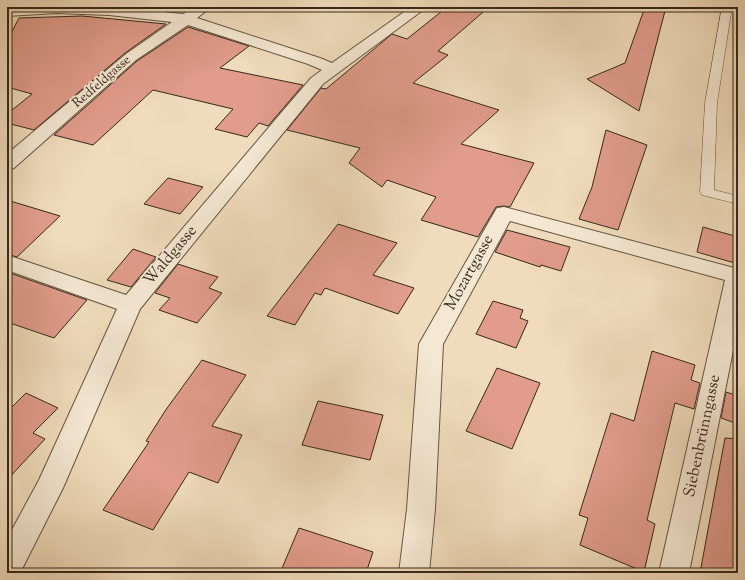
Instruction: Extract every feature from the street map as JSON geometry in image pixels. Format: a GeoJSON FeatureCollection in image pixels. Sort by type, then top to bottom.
{"type":"FeatureCollection","features":[{"type":"Feature","properties":{"kind":"street","name":"Redfeldgasse"},"geometry":{"type":"LineString","coordinates":[[7,164],[131,57],[204,7]]}},
{"type":"Feature","properties":{"kind":"street","name":"Waldgasse"},"geometry":{"type":"LineString","coordinates":[[7,568],[49,488],[130,305],[317,81],[420,7]]}},
{"type":"Feature","properties":{"kind":"street"},"geometry":{"type":"LineString","coordinates":[[7,12],[57,8],[109,11],[185,19],[314,61],[332,69]]}},
{"type":"Feature","properties":{"kind":"street","name":"Mozartgasse"},"geometry":{"type":"LineString","coordinates":[[414,573],[421,509],[431,344],[504,212],[737,276]]}},
{"type":"Feature","properties":{"kind":"street"},"geometry":{"type":"LineString","coordinates":[[7,262],[130,305]]}},
{"type":"Feature","properties":{"kind":"street","name":"Siebenbrünngasse"},"geometry":{"type":"LineString","coordinates":[[674,573],[737,276]]}},
{"type":"Feature","properties":{"kind":"lane"},"geometry":{"type":"LineString","coordinates":[[727,7],[711,103],[707,192],[738,200]]}},
{"type":"Feature","properties":{"kind":"building"},"geometry":{"type":"Polygon","coordinates":[[[447,7],[489,7],[438,51],[448,55],[413,83],[499,110],[461,144],[534,163],[510,207],[496,207],[478,237],[421,220],[436,197],[387,180],[382,187],[349,163],[360,148],[287,130],[321,88],[326,89],[392,34],[407,39],[447,7]]]}},
{"type":"Feature","properties":{"kind":"building"},"geometry":{"type":"Polygon","coordinates":[[[645,7],[666,7],[639,111],[587,79],[625,63],[645,7]]]}},
{"type":"Feature","properties":{"kind":"building"},"geometry":{"type":"Polygon","coordinates":[[[82,16],[166,24],[125,53],[34,130],[7,123],[7,114],[32,94],[7,87],[7,41],[19,18],[82,16]]]}},
{"type":"Feature","properties":{"kind":"building"},"geometry":{"type":"Polygon","coordinates":[[[188,27],[249,46],[220,68],[303,85],[268,126],[259,123],[247,137],[215,129],[233,109],[153,90],[93,145],[54,135],[137,61],[188,27]]]}},
{"type":"Feature","properties":{"kind":"building"},"geometry":{"type":"Polygon","coordinates":[[[606,130],[647,145],[618,230],[579,219],[592,187],[606,130]]]}},
{"type":"Feature","properties":{"kind":"building"},"geometry":{"type":"Polygon","coordinates":[[[168,178],[203,187],[180,214],[144,204],[168,178]]]}},
{"type":"Feature","properties":{"kind":"building"},"geometry":{"type":"Polygon","coordinates":[[[7,200],[60,216],[17,257],[7,254],[7,200]]]}},
{"type":"Feature","properties":{"kind":"building"},"geometry":{"type":"Polygon","coordinates":[[[338,224],[397,243],[373,275],[414,288],[398,314],[325,288],[321,295],[315,293],[295,325],[267,316],[338,224]]]}},
{"type":"Feature","properties":{"kind":"building"},"geometry":{"type":"Polygon","coordinates":[[[703,227],[738,237],[738,264],[697,252],[703,227]]]}},
{"type":"Feature","properties":{"kind":"building"},"geometry":{"type":"Polygon","coordinates":[[[507,230],[570,247],[561,271],[541,265],[540,267],[495,252],[507,230]]]}},
{"type":"Feature","properties":{"kind":"building"},"geometry":{"type":"Polygon","coordinates":[[[133,249],[156,257],[131,287],[107,280],[133,249]]]}},
{"type":"Feature","properties":{"kind":"building"},"geometry":{"type":"Polygon","coordinates":[[[178,264],[218,277],[209,288],[222,293],[197,323],[159,310],[170,298],[155,293],[178,264]]]}},
{"type":"Feature","properties":{"kind":"building"},"geometry":{"type":"Polygon","coordinates":[[[7,272],[87,300],[54,338],[7,322],[7,272]]]}},
{"type":"Feature","properties":{"kind":"building"},"geometry":{"type":"Polygon","coordinates":[[[493,301],[523,310],[520,318],[528,321],[516,348],[476,334],[493,301]]]}},
{"type":"Feature","properties":{"kind":"building"},"geometry":{"type":"Polygon","coordinates":[[[652,351],[695,365],[691,380],[700,383],[694,409],[675,403],[647,520],[655,524],[644,572],[580,545],[588,518],[579,515],[611,413],[634,421],[652,351]]]}},
{"type":"Feature","properties":{"kind":"building"},"geometry":{"type":"Polygon","coordinates":[[[202,360],[246,375],[212,426],[242,435],[218,483],[189,472],[153,530],[103,510],[149,442],[146,441],[165,411],[202,360]]]}},
{"type":"Feature","properties":{"kind":"building"},"geometry":{"type":"Polygon","coordinates":[[[497,368],[540,383],[512,449],[466,431],[497,368]]]}},
{"type":"Feature","properties":{"kind":"building"},"geometry":{"type":"Polygon","coordinates":[[[726,392],[738,396],[738,424],[721,418],[726,392]]]}},
{"type":"Feature","properties":{"kind":"building"},"geometry":{"type":"Polygon","coordinates":[[[26,393],[58,408],[33,433],[45,439],[7,480],[7,412],[26,393]]]}},
{"type":"Feature","properties":{"kind":"building"},"geometry":{"type":"Polygon","coordinates":[[[318,401],[383,415],[370,460],[302,445],[318,401]]]}},
{"type":"Feature","properties":{"kind":"building"},"geometry":{"type":"Polygon","coordinates":[[[725,438],[738,439],[738,573],[700,573],[725,438]]]}},
{"type":"Feature","properties":{"kind":"building"},"geometry":{"type":"Polygon","coordinates":[[[299,528],[373,552],[366,573],[280,573],[299,528]]]}}]}
